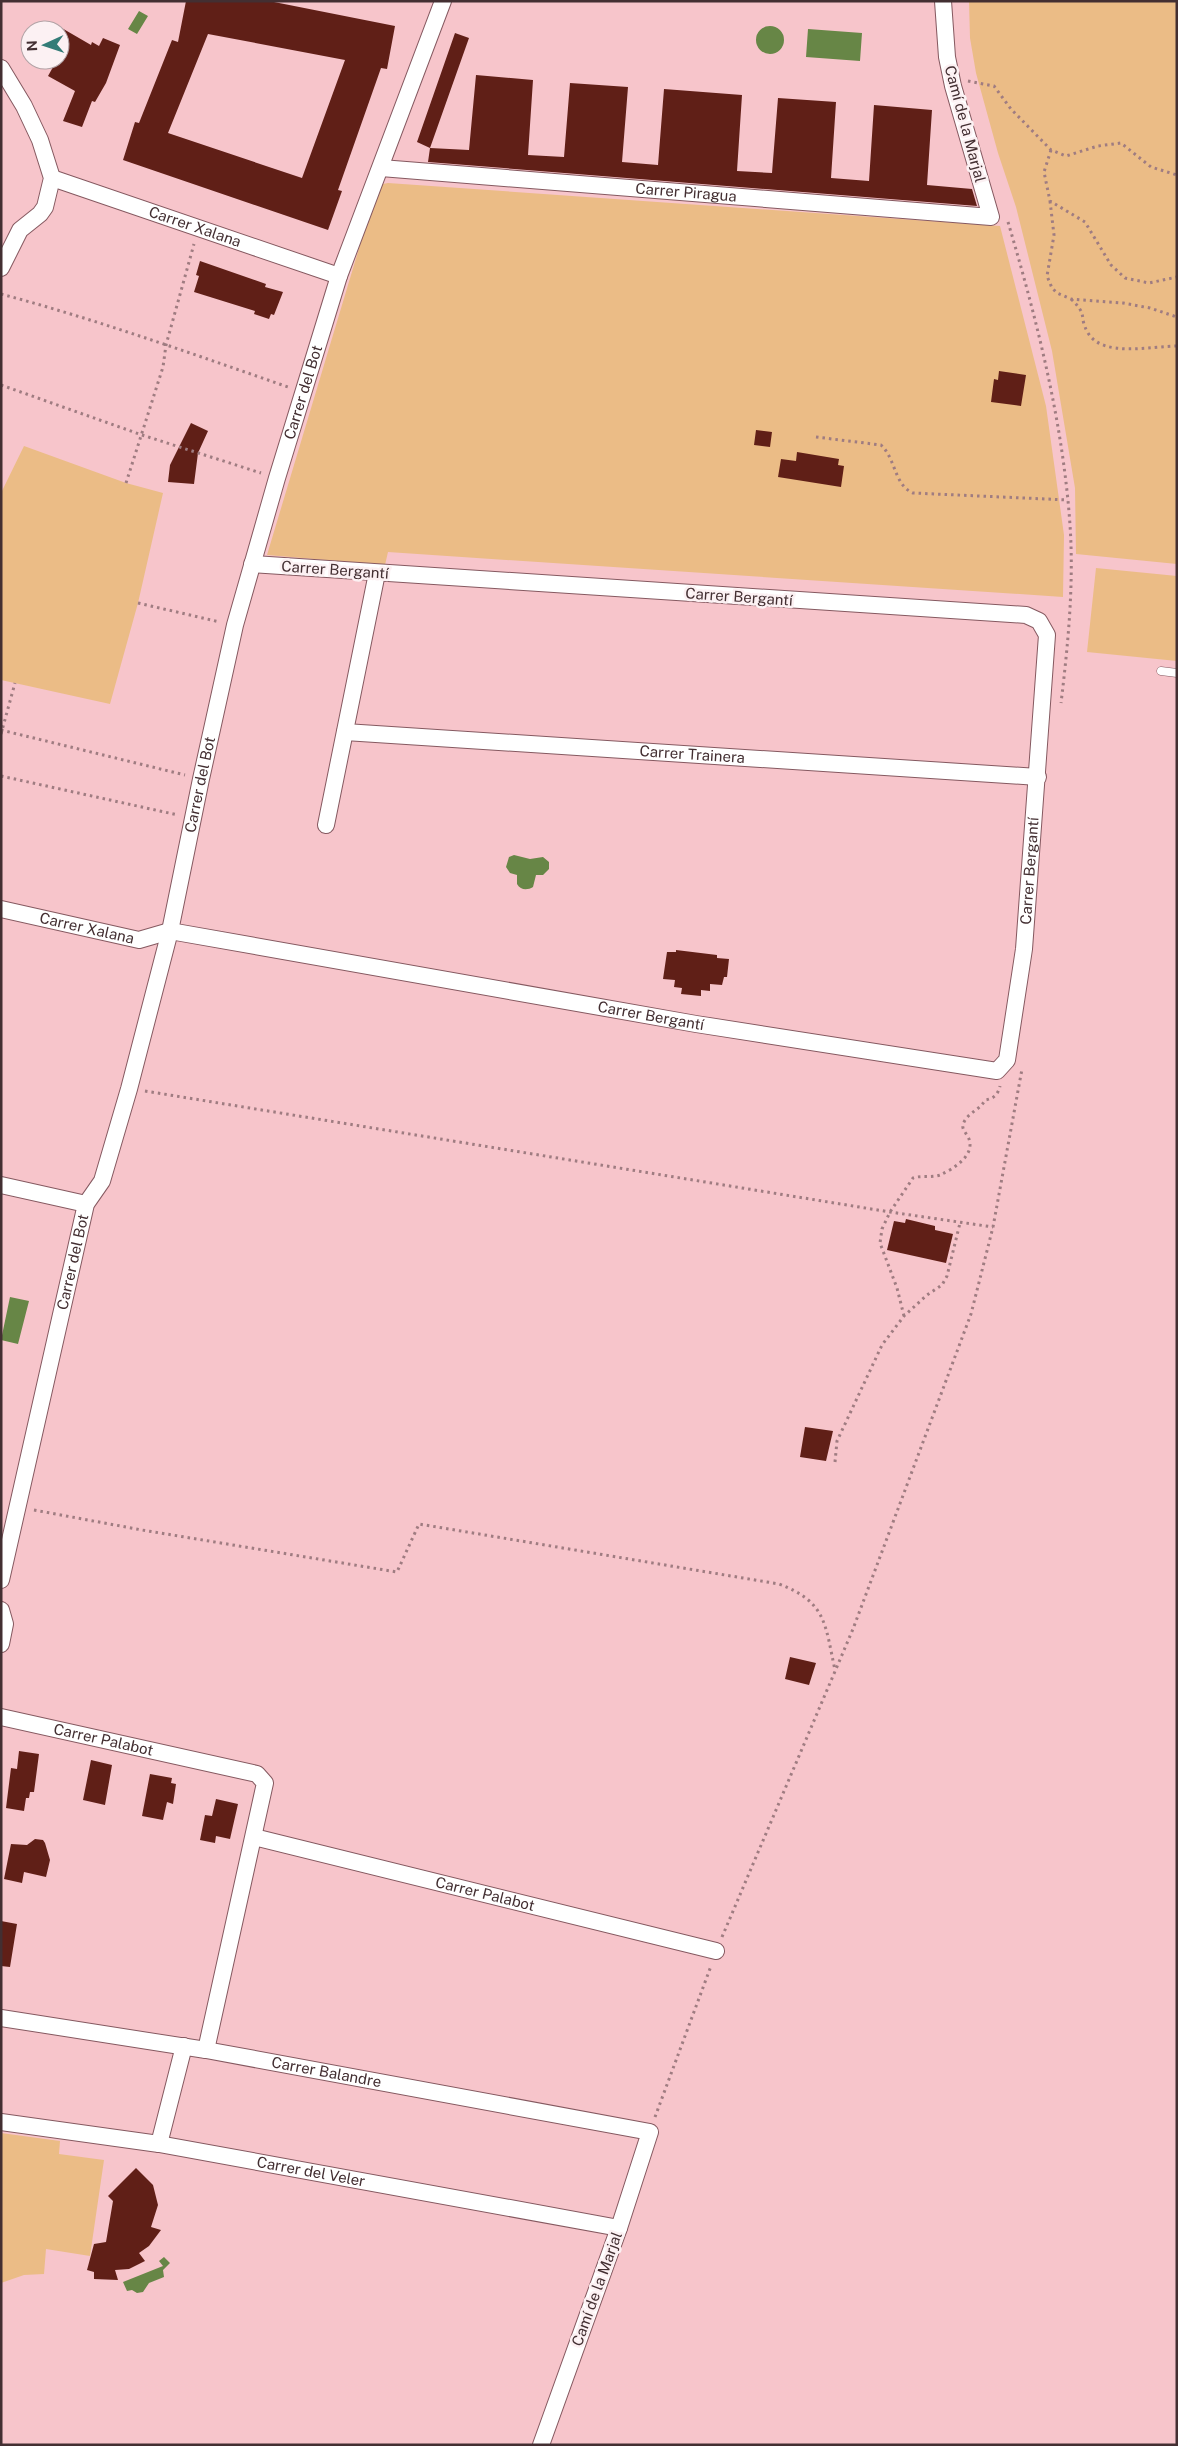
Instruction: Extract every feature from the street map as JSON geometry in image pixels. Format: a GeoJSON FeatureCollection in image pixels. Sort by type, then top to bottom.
{"type":"FeatureCollection","features":[{"type":"Feature","properties":{"kind":"street","name":"Carrer del Bot"},"geometry":{"type":"LineString","coordinates":[[1,1580],[86,1204],[102,1181],[130,1088],[170,931],[201,779],[252,564],[338,276],[381,168],[442,1]]}},
{"type":"Feature","properties":{"kind":"street","name":"Camí de la Marjal"},"geometry":{"type":"LineString","coordinates":[[943,1],[947,57],[953,86],[991,217]]}},
{"type":"Feature","properties":{"kind":"street"},"geometry":{"type":"LineString","coordinates":[[1,68],[24,106],[40,140],[52,178],[44,208],[40,214],[20,230],[1,268]]}},
{"type":"Feature","properties":{"kind":"street","name":"Carrer Piragua"},"geometry":{"type":"LineString","coordinates":[[381,168],[991,217]]}},
{"type":"Feature","properties":{"kind":"street","name":"Carrer Xalana"},"geometry":{"type":"LineString","coordinates":[[52,178],[338,276]]}},
{"type":"Feature","properties":{"kind":"street","name":"Carrer Bergantí"},"geometry":{"type":"LineString","coordinates":[[170,931],[696,1024],[997,1071],[1007,1060],[1024,949],[1038,777],[1047,635],[1039,621],[1026,615],[252,564]]}},
{"type":"Feature","properties":{"kind":"street"},"geometry":{"type":"LineString","coordinates":[[326,825],[377,573]]}},
{"type":"Feature","properties":{"kind":"street","name":"Carrer Trainera"},"geometry":{"type":"LineString","coordinates":[[346,732],[1038,777]]}},
{"type":"Feature","properties":{"kind":"street","name":"Carrer Xalana"},"geometry":{"type":"LineString","coordinates":[[1,909],[139,940],[170,931]]}},
{"type":"Feature","properties":{"kind":"street"},"geometry":{"type":"LineString","coordinates":[[1,1185],[86,1204]]}},
{"type":"Feature","properties":{"kind":"street"},"geometry":{"type":"LineString","coordinates":[[1,1610],[5,1624],[1,1644]]}},
{"type":"Feature","properties":{"kind":"street","name":"Carrer Palabot"},"geometry":{"type":"LineString","coordinates":[[1,1717],[257,1774],[265,1783],[206,2050]]}},
{"type":"Feature","properties":{"kind":"street","name":"Carrer Palabot"},"geometry":{"type":"LineString","coordinates":[[254,1837],[716,1951]]}},
{"type":"Feature","properties":{"kind":"street","name":"Carrer Balandre"},"geometry":{"type":"LineString","coordinates":[[1,2018],[184,2046],[650,2132]]}},
{"type":"Feature","properties":{"kind":"street"},"geometry":{"type":"LineString","coordinates":[[159,2144],[184,2046]]}},
{"type":"Feature","properties":{"kind":"street","name":"Carrer del Veler"},"geometry":{"type":"LineString","coordinates":[[1,2122],[159,2144],[619,2228]]}},
{"type":"Feature","properties":{"kind":"street","name":"Camí de la Marjal"},"geometry":{"type":"LineString","coordinates":[[541,2445],[619,2228],[650,2132]]}},
{"type":"Feature","properties":{"kind":"lane"},"geometry":{"type":"LineString","coordinates":[[1161,671],[1177,673]]}},
{"type":"Feature","properties":{"kind":"path"},"geometry":{"type":"LineString","coordinates":[[967,81],[994,86],[1011,109],[1051,150],[1066,156],[1098,146],[1121,143],[1151,167],[1177,175]]}},
{"type":"Feature","properties":{"kind":"path"},"geometry":{"type":"LineString","coordinates":[[1051,150],[1044,172],[1054,235],[1047,276],[1052,288],[1057,293],[1071,299],[1123,303],[1150,308],[1177,317]]}},
{"type":"Feature","properties":{"kind":"path"},"geometry":{"type":"LineString","coordinates":[[1050,201],[1085,222],[1111,265],[1125,278],[1149,283],[1177,277]]}},
{"type":"Feature","properties":{"kind":"path"},"geometry":{"type":"LineString","coordinates":[[126,483],[163,367],[166,345],[199,227]]}},
{"type":"Feature","properties":{"kind":"path"},"geometry":{"type":"LineString","coordinates":[[1,294],[166,345],[303,392]]}},
{"type":"Feature","properties":{"kind":"path"},"geometry":{"type":"LineString","coordinates":[[1071,299],[1083,311],[1084,326],[1091,337],[1106,346],[1138,349],[1177,346]]}},
{"type":"Feature","properties":{"kind":"path"},"geometry":{"type":"LineString","coordinates":[[1,385],[142,435],[277,478]]}},
{"type":"Feature","properties":{"kind":"path"},"geometry":{"type":"LineString","coordinates":[[816,437],[881,445],[889,456],[902,486],[913,493],[1068,500]]}},
{"type":"Feature","properties":{"kind":"path"},"geometry":{"type":"LineString","coordinates":[[138,603],[236,625]]}},
{"type":"Feature","properties":{"kind":"path"},"geometry":{"type":"LineString","coordinates":[[15,683],[2,732],[201,779]]}},
{"type":"Feature","properties":{"kind":"path"},"geometry":{"type":"LineString","coordinates":[[1,776],[194,818]]}},
{"type":"Feature","properties":{"kind":"path"},"geometry":{"type":"LineString","coordinates":[[904,1316],[897,1288],[880,1243],[882,1229],[890,1212],[913,1178],[940,1175],[959,1162],[970,1151],[969,1138],[962,1128],[962,1124],[967,1117],[981,1108],[985,1100],[992,1099],[999,1092],[997,1071]]}},
{"type":"Feature","properties":{"kind":"path"},"geometry":{"type":"LineString","coordinates":[[130,1088],[890,1212],[993,1226]]}},
{"type":"Feature","properties":{"kind":"path"},"geometry":{"type":"LineString","coordinates":[[835,1462],[838,1441],[846,1419],[862,1393],[872,1363],[904,1316],[927,1295],[942,1285],[947,1276],[960,1223]]}},
{"type":"Feature","properties":{"kind":"path"},"geometry":{"type":"LineString","coordinates":[[19,1507],[151,1532],[397,1572],[419,1524],[779,1584],[805,1597],[822,1614],[836,1670]]}},
{"type":"Feature","properties":{"kind":"shaded area"},"geometry":{"type":"Polygon","coordinates":[[[969,1],[1177,1],[1177,564],[1076,554],[1075,488],[1052,351],[1016,207],[998,153],[976,73],[970,38],[969,1]]]}},
{"type":"Feature","properties":{"kind":"shaded area"},"geometry":{"type":"Polygon","coordinates":[[[139,11],[148,16],[137,34],[128,29],[139,11]]]}},
{"type":"Feature","properties":{"kind":"shaded area"},"geometry":{"type":"Polygon","coordinates":[[[770,26],[780,30],[784,40],[780,50],[770,54],[760,50],[756,40],[760,30],[770,26]]]}},
{"type":"Feature","properties":{"kind":"shaded area"},"geometry":{"type":"Polygon","coordinates":[[[808,29],[862,33],[860,61],[806,57],[808,29]]]}},
{"type":"Feature","properties":{"kind":"shaded area"},"geometry":{"type":"Polygon","coordinates":[[[388,183],[1000,226],[1046,406],[1064,535],[1063,597],[388,552],[385,565],[267,555],[378,185],[388,183]]]}},
{"type":"Feature","properties":{"kind":"shaded area"},"geometry":{"type":"Polygon","coordinates":[[[24,446],[126,483],[163,493],[138,603],[110,704],[1,680],[1,493],[24,446]]]}},
{"type":"Feature","properties":{"kind":"shaded area"},"geometry":{"type":"Polygon","coordinates":[[[1096,568],[1177,576],[1177,661],[1087,652],[1096,568]]]}},
{"type":"Feature","properties":{"kind":"shaded area"},"geometry":{"type":"Polygon","coordinates":[[[514,855],[530,859],[543,857],[549,862],[549,869],[543,875],[536,875],[533,887],[523,889],[517,884],[517,875],[510,873],[506,867],[509,857],[514,855]]]}},
{"type":"Feature","properties":{"kind":"shaded area"},"geometry":{"type":"Polygon","coordinates":[[[10,1297],[29,1301],[18,1344],[1,1340],[10,1297]]]}},
{"type":"Feature","properties":{"kind":"shaded area"},"geometry":{"type":"Polygon","coordinates":[[[1,2133],[60,2141],[59,2154],[104,2160],[90,2256],[46,2249],[44,2274],[24,2275],[1,2283],[1,2133]]]}},
{"type":"Feature","properties":{"kind":"shaded area"},"geometry":{"type":"Polygon","coordinates":[[[164,2257],[170,2263],[163,2270],[164,2277],[149,2283],[143,2292],[127,2291],[123,2282],[163,2266],[159,2261],[164,2257]]]}},
{"type":"Feature","properties":{"kind":"building"},"geometry":{"type":"Polygon","coordinates":[[[186,1],[269,1],[395,26],[387,69],[381,68],[338,190],[342,191],[328,230],[123,160],[135,122],[139,123],[172,40],[178,42],[186,1]],[[208,34],[168,133],[302,178],[345,60],[208,34]]]}},
{"type":"Feature","properties":{"kind":"building"},"geometry":{"type":"Polygon","coordinates":[[[70,33],[91,45],[92,42],[99,46],[103,38],[120,45],[106,83],[95,102],[92,101],[82,127],[63,121],[75,91],[48,76],[51,70],[70,70],[70,33]]]}},
{"type":"Feature","properties":{"kind":"building"},"geometry":{"type":"Polygon","coordinates":[[[455,33],[469,38],[430,148],[417,142],[455,33]]]}},
{"type":"Feature","properties":{"kind":"building"},"geometry":{"type":"Polygon","coordinates":[[[476,75],[533,80],[528,155],[564,157],[570,83],[628,87],[622,162],[658,165],[664,89],[742,95],[737,171],[772,173],[778,98],[836,102],[831,178],[869,181],[874,105],[932,110],[927,185],[972,189],[977,206],[428,162],[430,148],[469,150],[476,75]]]}},
{"type":"Feature","properties":{"kind":"building"},"geometry":{"type":"Polygon","coordinates":[[[200,261],[266,284],[265,287],[283,292],[274,315],[271,314],[269,319],[254,314],[255,311],[194,292],[199,276],[196,275],[200,261]]]}},
{"type":"Feature","properties":{"kind":"building"},"geometry":{"type":"Polygon","coordinates":[[[999,371],[1026,375],[1021,406],[991,402],[994,379],[998,380],[999,371]]]}},
{"type":"Feature","properties":{"kind":"building"},"geometry":{"type":"Polygon","coordinates":[[[191,423],[208,431],[198,453],[194,484],[168,482],[170,465],[191,423]]]}},
{"type":"Feature","properties":{"kind":"building"},"geometry":{"type":"Polygon","coordinates":[[[756,430],[772,432],[770,447],[754,445],[756,430]]]}},
{"type":"Feature","properties":{"kind":"building"},"geometry":{"type":"Polygon","coordinates":[[[797,452],[839,459],[838,465],[844,466],[841,487],[778,477],[781,459],[796,461],[797,452]]]}},
{"type":"Feature","properties":{"kind":"building"},"geometry":{"type":"Polygon","coordinates":[[[676,950],[717,955],[717,958],[729,959],[727,977],[724,977],[722,985],[710,984],[710,991],[701,990],[701,996],[681,994],[682,988],[674,987],[675,980],[663,979],[667,952],[676,952],[676,950]]]}},
{"type":"Feature","properties":{"kind":"building"},"geometry":{"type":"Polygon","coordinates":[[[906,1219],[935,1226],[935,1230],[953,1234],[946,1263],[887,1250],[894,1221],[905,1223],[906,1219]]]}},
{"type":"Feature","properties":{"kind":"building"},"geometry":{"type":"Polygon","coordinates":[[[805,1427],[833,1431],[826,1461],[800,1457],[805,1427]]]}},
{"type":"Feature","properties":{"kind":"building"},"geometry":{"type":"Polygon","coordinates":[[[790,1657],[816,1663],[809,1685],[785,1679],[790,1657]]]}},
{"type":"Feature","properties":{"kind":"building"},"geometry":{"type":"Polygon","coordinates":[[[19,1751],[39,1754],[34,1792],[30,1792],[29,1798],[26,1798],[24,1811],[6,1808],[11,1768],[17,1769],[19,1751]]]}},
{"type":"Feature","properties":{"kind":"building"},"geometry":{"type":"Polygon","coordinates":[[[91,1760],[112,1765],[105,1805],[83,1800],[91,1760]]]}},
{"type":"Feature","properties":{"kind":"building"},"geometry":{"type":"Polygon","coordinates":[[[150,1774],[172,1778],[171,1783],[176,1784],[173,1804],[167,1802],[163,1820],[142,1816],[150,1774]]]}},
{"type":"Feature","properties":{"kind":"building"},"geometry":{"type":"Polygon","coordinates":[[[216,1799],[238,1804],[230,1839],[216,1836],[215,1843],[200,1840],[205,1815],[212,1816],[216,1799]]]}},
{"type":"Feature","properties":{"kind":"building"},"geometry":{"type":"Polygon","coordinates":[[[35,1839],[43,1840],[50,1860],[46,1877],[24,1872],[22,1883],[4,1879],[11,1844],[27,1845],[35,1839]]]}},
{"type":"Feature","properties":{"kind":"building"},"geometry":{"type":"Polygon","coordinates":[[[1,1921],[17,1924],[10,1967],[1,1966],[1,1921]]]}},
{"type":"Feature","properties":{"kind":"building"},"geometry":{"type":"Polygon","coordinates":[[[136,2168],[153,2185],[158,2205],[151,2227],[161,2230],[149,2246],[139,2253],[145,2261],[129,2269],[115,2270],[118,2280],[94,2279],[94,2272],[87,2270],[94,2244],[106,2242],[113,2201],[108,2196],[136,2168]]]}}]}
